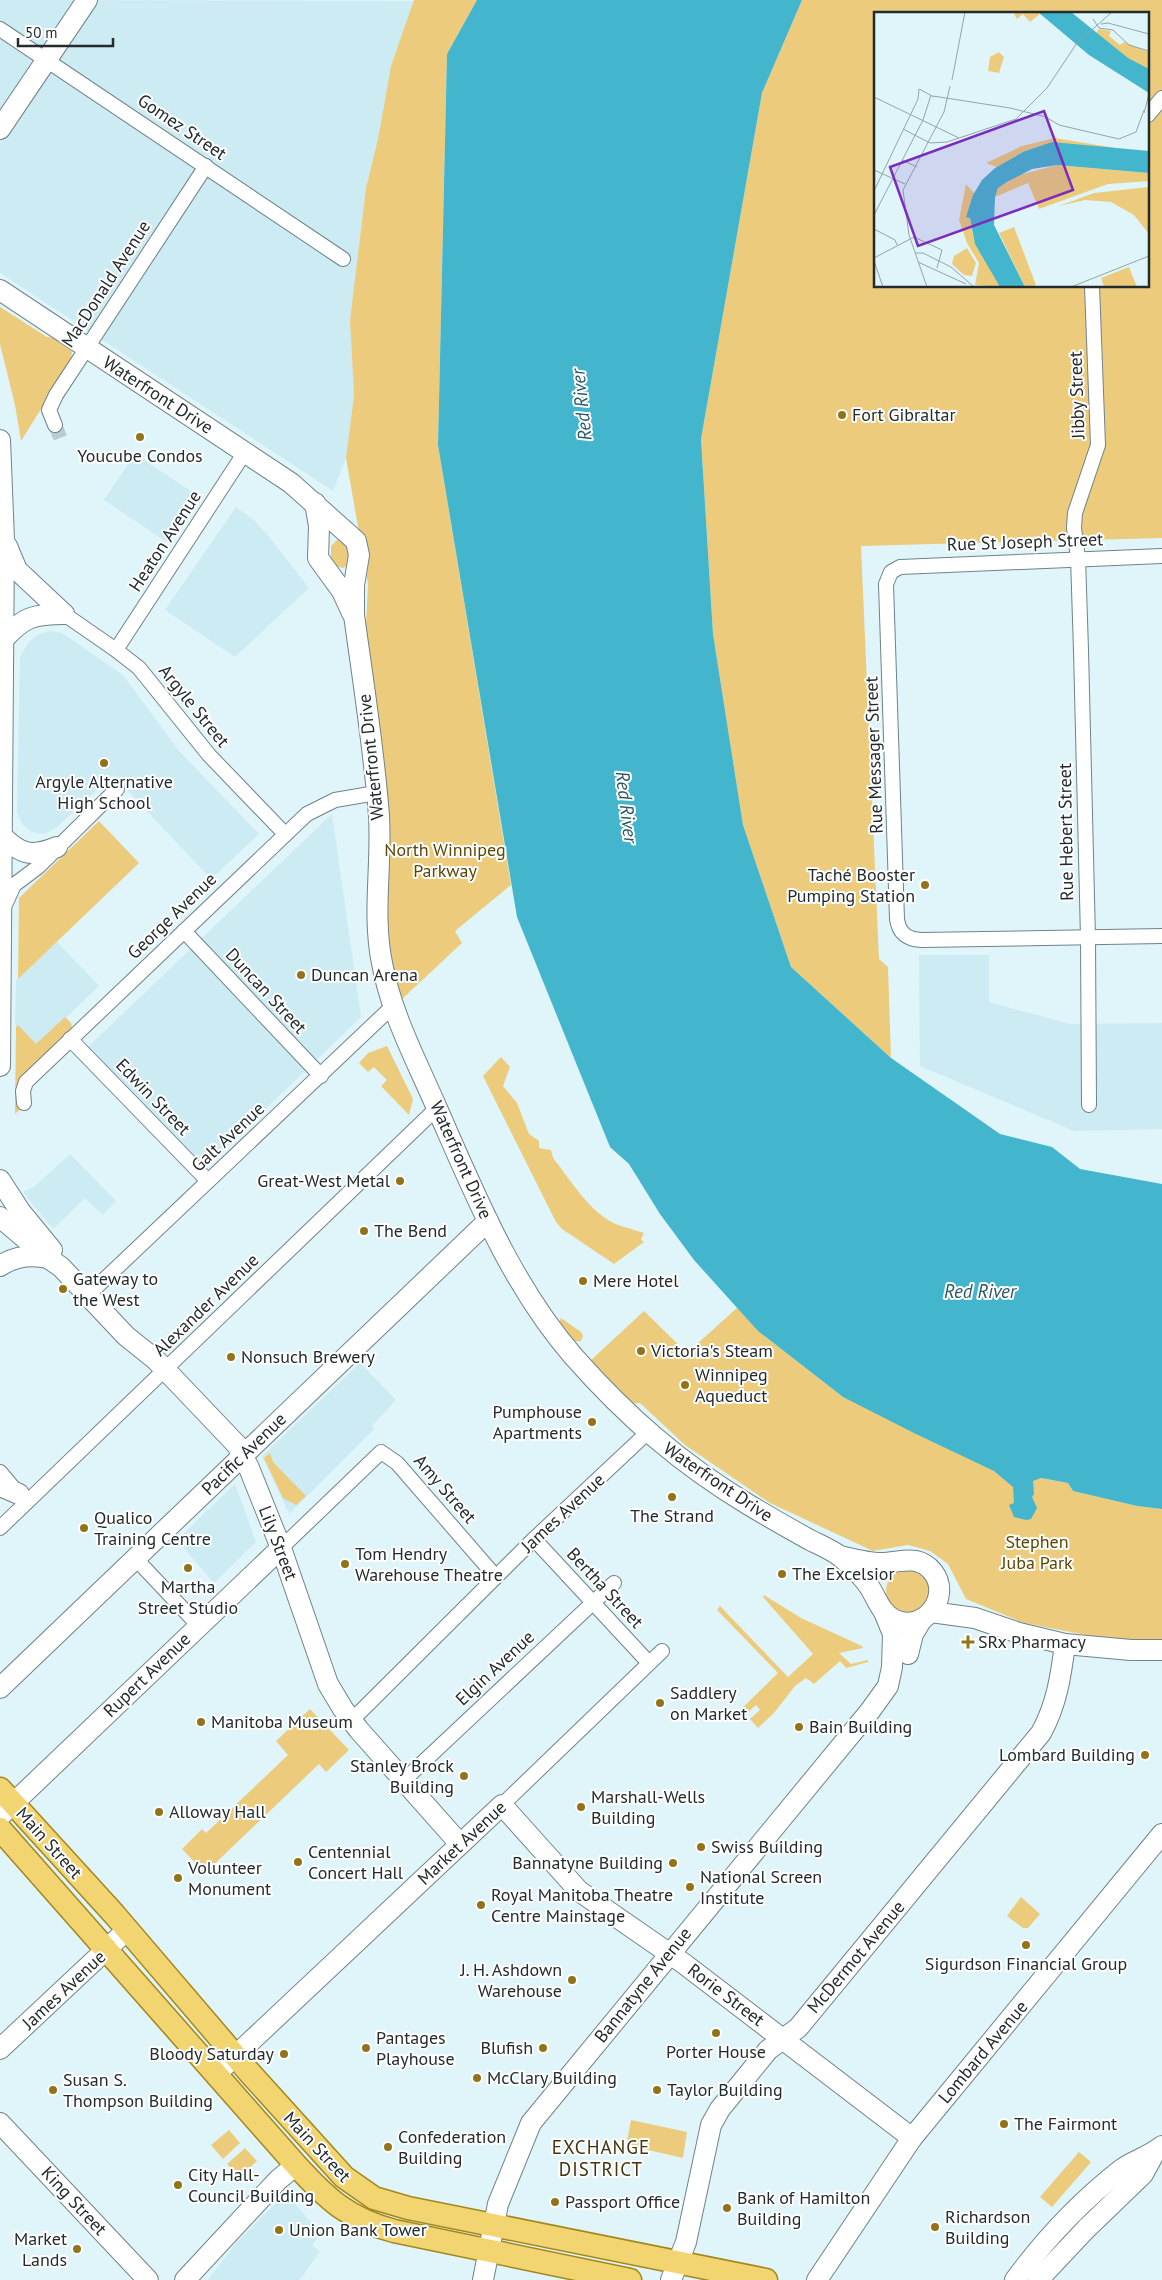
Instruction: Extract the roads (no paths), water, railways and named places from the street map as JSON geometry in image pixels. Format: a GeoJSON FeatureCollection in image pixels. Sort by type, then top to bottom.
{"type":"FeatureCollection","features":[{"type":"Feature","properties":{"kind":"main road","name":"Main Street"},"geometry":{"type":"LineString","coordinates":[[4,1803],[127,1930],[344,2178],[364,2193],[408,2208],[494,2226],[674,2271],[766,2280]]}},
{"type":"Feature","properties":{"kind":"main road","name":"Main Street"},"geometry":{"type":"LineString","coordinates":[[0,1829],[296,2165],[330,2201],[357,2219],[394,2231],[630,2280]]}},
{"type":"Feature","properties":{"kind":"street"},"geometry":{"type":"LineString","coordinates":[[0,129],[87,0]]}},
{"type":"Feature","properties":{"kind":"street","name":"Gomez Street"},"geometry":{"type":"LineString","coordinates":[[0,29],[343,259]]}},
{"type":"Feature","properties":{"kind":"street"},"geometry":{"type":"LineString","coordinates":[[1150,113],[1162,98]]}},
{"type":"Feature","properties":{"kind":"street","name":"MacDonald Avenue"},"geometry":{"type":"LineString","coordinates":[[55,425],[49,410],[56,395],[206,166]]}},
{"type":"Feature","properties":{"kind":"street","name":"Jibby Street"},"geometry":{"type":"LineString","coordinates":[[1078,558],[1075,514],[1098,445],[1092,288]]}},
{"type":"Feature","properties":{"kind":"street","name":"Waterfront Drive"},"geometry":{"type":"LineString","coordinates":[[0,290],[291,483],[358,544],[359,558],[354,585],[354,615],[376,793],[379,839],[376,900],[378,934],[382,964],[392,1006],[488,1222],[536,1305],[561,1342],[647,1433],[717,1485],[840,1556],[868,1584],[881,1607],[900,1622],[909,1623],[927,1616],[975,1618],[1019,1633],[1065,1644],[1131,1650],[1162,1650]]}},
{"type":"Feature","properties":{"kind":"street"},"geometry":{"type":"LineString","coordinates":[[0,440],[4,540],[0,1066]]}},
{"type":"Feature","properties":{"kind":"street","name":"Heaton Avenue"},"geometry":{"type":"LineString","coordinates":[[116,650],[245,452]]}},
{"type":"Feature","properties":{"kind":"street","name":"Waterfront Drive"},"geometry":{"type":"LineString","coordinates":[[315,503],[319,526],[318,558],[342,591],[354,615]]}},
{"type":"Feature","properties":{"kind":"street"},"geometry":{"type":"LineString","coordinates":[[318,546],[325,536],[332,533],[342,532],[350,535]]}},
{"type":"Feature","properties":{"kind":"street"},"geometry":{"type":"LineString","coordinates":[[4,540],[16,570],[64,614]]}},
{"type":"Feature","properties":{"kind":"street","name":"Rue St Joseph Street"},"geometry":{"type":"LineString","coordinates":[[891,572],[900,567],[1078,558],[1162,556]]}},
{"type":"Feature","properties":{"kind":"street"},"geometry":{"type":"LineString","coordinates":[[326,570],[335,574],[345,573],[354,567],[359,558]]}},
{"type":"Feature","properties":{"kind":"street","name":"Rue Hebert Street"},"geometry":{"type":"LineString","coordinates":[[1078,558],[1088,938],[1089,1105]]}},
{"type":"Feature","properties":{"kind":"street","name":"Rue Messager Street"},"geometry":{"type":"LineString","coordinates":[[891,572],[886,584],[897,919],[900,929],[905,936],[921,940],[1088,938]]}},
{"type":"Feature","properties":{"kind":"street"},"geometry":{"type":"LineString","coordinates":[[3,640],[14,628],[33,616],[64,614]]}},
{"type":"Feature","properties":{"kind":"street","name":"Argyle Street"},"geometry":{"type":"LineString","coordinates":[[64,614],[139,668],[209,756],[285,834]]}},
{"type":"Feature","properties":{"kind":"street"},"geometry":{"type":"LineString","coordinates":[[2,910],[14,885],[38,867],[56,847],[117,789]]}},
{"type":"Feature","properties":{"kind":"street","name":"George Avenue"},"geometry":{"type":"LineString","coordinates":[[24,1103],[23,1091],[26,1082],[307,814],[326,803],[348,796],[376,793]]}},
{"type":"Feature","properties":{"kind":"street"},"geometry":{"type":"LineString","coordinates":[[1,835],[16,849],[27,853],[45,852],[56,847]]}},
{"type":"Feature","properties":{"kind":"street","name":"Duncan Street"},"geometry":{"type":"LineString","coordinates":[[184,931],[321,1076]]}},
{"type":"Feature","properties":{"kind":"street"},"geometry":{"type":"LineString","coordinates":[[1088,938],[1162,936]]}},
{"type":"Feature","properties":{"kind":"street","name":"Galt Avenue"},"geometry":{"type":"LineString","coordinates":[[88,1295],[321,1076],[392,1006]]}},
{"type":"Feature","properties":{"kind":"street","name":"Edwin Street"},"geometry":{"type":"LineString","coordinates":[[70,1039],[208,1181]]}},
{"type":"Feature","properties":{"kind":"street","name":"Alexander Avenue"},"geometry":{"type":"LineString","coordinates":[[0,1528],[22,1498],[165,1369],[438,1108]]}},
{"type":"Feature","properties":{"kind":"street","name":"Lily Street"},"geometry":{"type":"LineString","coordinates":[[0,1180],[20,1211],[54,1252],[54,1263]]}},
{"type":"Feature","properties":{"kind":"street","name":"Lily Street"},"geometry":{"type":"LineString","coordinates":[[0,1217],[88,1295],[126,1336],[165,1369],[237,1444],[281,1548],[328,1684],[352,1720],[403,1781],[460,1844]]}},
{"type":"Feature","properties":{"kind":"street","name":"Pacific Avenue"},"geometry":{"type":"LineString","coordinates":[[0,1688],[488,1222]]}},
{"type":"Feature","properties":{"kind":"street"},"geometry":{"type":"LineString","coordinates":[[0,1266],[7,1261],[25,1256],[54,1263]]}},
{"type":"Feature","properties":{"kind":"street","name":"James Avenue"},"geometry":{"type":"LineString","coordinates":[[352,1720],[534,1539],[647,1433]]}},
{"type":"Feature","properties":{"kind":"street","name":"Rupert Avenue"},"geometry":{"type":"LineString","coordinates":[[4,1803],[199,1626],[381,1452]]}},
{"type":"Feature","properties":{"kind":"street","name":"Amy Street"},"geometry":{"type":"LineString","coordinates":[[381,1452],[397,1463],[496,1576]]}},
{"type":"Feature","properties":{"kind":"street"},"geometry":{"type":"LineString","coordinates":[[0,1472],[22,1498]]}},
{"type":"Feature","properties":{"kind":"street"},"geometry":{"type":"LineString","coordinates":[[0,1486],[22,1498]]}},
{"type":"Feature","properties":{"kind":"street","name":"Bertha Street"},"geometry":{"type":"LineString","coordinates":[[534,1539],[649,1663]]}},
{"type":"Feature","properties":{"kind":"street","name":"Waterfront Drive"},"geometry":{"type":"LineString","coordinates":[[840,1556],[878,1564],[912,1560],[925,1564],[936,1576],[939,1589],[975,1618]]}},
{"type":"Feature","properties":{"kind":"street"},"geometry":{"type":"LineString","coordinates":[[135,1558],[199,1626]]}},
{"type":"Feature","properties":{"kind":"street"},"geometry":{"type":"LineString","coordinates":[[881,1607],[876,1590],[878,1581],[885,1569],[896,1562]]}},
{"type":"Feature","properties":{"kind":"street","name":"Elgin Avenue"},"geometry":{"type":"LineString","coordinates":[[403,1781],[614,1582]]}},
{"type":"Feature","properties":{"kind":"street"},"geometry":{"type":"LineString","coordinates":[[908,1654],[913,1634],[937,1603],[939,1589]]}},
{"type":"Feature","properties":{"kind":"street","name":"Bannatyne Avenue"},"geometry":{"type":"LineString","coordinates":[[483,2280],[498,2204],[531,2123],[870,1711],[888,1686],[894,1634],[881,1607]]}},
{"type":"Feature","properties":{"kind":"street","name":"McDermot Avenue"},"geometry":{"type":"LineString","coordinates":[[674,2271],[686,2242],[711,2125],[720,2109],[768,2050],[798,2028],[1041,1732],[1050,1716],[1058,1691],[1065,1644]]}},
{"type":"Feature","properties":{"kind":"street","name":"Market Avenue"},"geometry":{"type":"LineString","coordinates":[[216,2074],[502,1805],[662,1651]]}},
{"type":"Feature","properties":{"kind":"street","name":"Rorie Street"},"geometry":{"type":"LineString","coordinates":[[502,1805],[579,1891],[669,1953],[912,2138]]}},
{"type":"Feature","properties":{"kind":"street","name":"Lombard Avenue"},"geometry":{"type":"LineString","coordinates":[[817,2280],[912,2138],[1159,1843]]}},
{"type":"Feature","properties":{"kind":"street","name":"James Avenue"},"geometry":{"type":"LineString","coordinates":[[0,2049],[127,1930]]}},
{"type":"Feature","properties":{"kind":"street","name":"King Street"},"geometry":{"type":"LineString","coordinates":[[0,2123],[148,2280]]}},
{"type":"Feature","properties":{"kind":"street"},"geometry":{"type":"LineString","coordinates":[[1015,2280],[1055,2230],[1088,2196],[1131,2163],[1159,2149]]}},
{"type":"Feature","properties":{"kind":"street"},"geometry":{"type":"LineString","coordinates":[[1038,2280],[1079,2235],[1143,2174],[1159,2149]]}},
{"type":"Feature","properties":{"kind":"street"},"geometry":{"type":"LineString","coordinates":[[185,2280],[278,2180],[296,2165]]}},
{"type":"Feature","properties":{"kind":"water","name":"Red River"},"geometry":{"type":"Polygon","coordinates":[[[477,0],[802,0],[762,93],[701,439],[713,634],[743,825],[791,967],[891,1058],[1000,1134],[1052,1147],[1080,1169],[1162,1184],[1162,1509],[1137,1506],[1073,1491],[1068,1483],[1041,1478],[1033,1481],[1034,1494],[1032,1497],[1037,1508],[1031,1519],[1026,1520],[1014,1517],[1009,1505],[1014,1503],[1013,1487],[994,1471],[843,1397],[758,1331],[694,1260],[660,1214],[629,1164],[610,1147],[517,917],[438,445],[447,54],[477,0]]]}},
{"type":"Feature","properties":{"kind":"tunnel"},"geometry":{"type":"LineString","coordinates":[[55,425],[62,442]]}},
{"type":"Feature","properties":{"kind":"place","name":"Fort Gibraltar"},"geometry":{"type":"Point","coordinates":[842,415]}},
{"type":"Feature","properties":{"kind":"place","name":"Youcube Condos"},"geometry":{"type":"Point","coordinates":[140,437]}},
{"type":"Feature","properties":{"kind":"place","name":"Argyle Alternative High School"},"geometry":{"type":"Point","coordinates":[104,763]}},
{"type":"Feature","properties":{"kind":"place","name":"Taché Booster Pumping Station"},"geometry":{"type":"Point","coordinates":[925,885]}},
{"type":"Feature","properties":{"kind":"place","name":"Duncan Arena"},"geometry":{"type":"Point","coordinates":[301,975]}},
{"type":"Feature","properties":{"kind":"place","name":"Great-West Metal"},"geometry":{"type":"Point","coordinates":[400,1181]}},
{"type":"Feature","properties":{"kind":"place","name":"The Bend"},"geometry":{"type":"Point","coordinates":[364,1231]}},
{"type":"Feature","properties":{"kind":"place","name":"Mere Hotel"},"geometry":{"type":"Point","coordinates":[583,1281]}},
{"type":"Feature","properties":{"kind":"place","name":"Gateway to the West"},"geometry":{"type":"Point","coordinates":[63,1289]}},
{"type":"Feature","properties":{"kind":"place","name":"Victoria's Steam"},"geometry":{"type":"Point","coordinates":[641,1351]}},
{"type":"Feature","properties":{"kind":"place","name":"Nonsuch Brewery"},"geometry":{"type":"Point","coordinates":[231,1357]}},
{"type":"Feature","properties":{"kind":"place","name":"Winnipeg Aqueduct"},"geometry":{"type":"Point","coordinates":[685,1385]}},
{"type":"Feature","properties":{"kind":"place","name":"Pumphouse Apartments"},"geometry":{"type":"Point","coordinates":[592,1422]}},
{"type":"Feature","properties":{"kind":"place","name":"The Strand"},"geometry":{"type":"Point","coordinates":[672,1497]}},
{"type":"Feature","properties":{"kind":"place","name":"Qualico Training Centre"},"geometry":{"type":"Point","coordinates":[84,1528]}},
{"type":"Feature","properties":{"kind":"place","name":"Tom Hendry Warehouse Theatre"},"geometry":{"type":"Point","coordinates":[345,1564]}},
{"type":"Feature","properties":{"kind":"place","name":"Martha Street Studio"},"geometry":{"type":"Point","coordinates":[188,1568]}},
{"type":"Feature","properties":{"kind":"place","name":"The Excelsior"},"geometry":{"type":"Point","coordinates":[782,1574]}},
{"type":"Feature","properties":{"kind":"place","name":"SRx Pharmacy"},"geometry":{"type":"Point","coordinates":[968,1642]}},
{"type":"Feature","properties":{"kind":"place","name":"Saddlery on Market"},"geometry":{"type":"Point","coordinates":[660,1703]}},
{"type":"Feature","properties":{"kind":"place","name":"Manitoba Museum"},"geometry":{"type":"Point","coordinates":[201,1722]}},
{"type":"Feature","properties":{"kind":"place","name":"Bain Building"},"geometry":{"type":"Point","coordinates":[799,1727]}},
{"type":"Feature","properties":{"kind":"place","name":"Lombard Building"},"geometry":{"type":"Point","coordinates":[1145,1755]}},
{"type":"Feature","properties":{"kind":"place","name":"Stanley Brock Building"},"geometry":{"type":"Point","coordinates":[464,1776]}},
{"type":"Feature","properties":{"kind":"place","name":"Marshall-Wells Building"},"geometry":{"type":"Point","coordinates":[581,1807]}},
{"type":"Feature","properties":{"kind":"place","name":"Alloway Hall"},"geometry":{"type":"Point","coordinates":[159,1812]}},
{"type":"Feature","properties":{"kind":"place","name":"Swiss Building"},"geometry":{"type":"Point","coordinates":[701,1847]}},
{"type":"Feature","properties":{"kind":"place","name":"Centennial Concert Hall"},"geometry":{"type":"Point","coordinates":[298,1862]}},
{"type":"Feature","properties":{"kind":"place","name":"Bannatyne Building"},"geometry":{"type":"Point","coordinates":[673,1863]}},
{"type":"Feature","properties":{"kind":"place","name":"Volunteer Monument"},"geometry":{"type":"Point","coordinates":[178,1878]}},
{"type":"Feature","properties":{"kind":"place","name":"National Screen Institute"},"geometry":{"type":"Point","coordinates":[690,1887]}},
{"type":"Feature","properties":{"kind":"place","name":"Royal Manitoba Theatre Centre Mainstage"},"geometry":{"type":"Point","coordinates":[481,1905]}},
{"type":"Feature","properties":{"kind":"place","name":"Sigurdson Financial Group"},"geometry":{"type":"Point","coordinates":[1026,1945]}},
{"type":"Feature","properties":{"kind":"place","name":"J. H. Ashdown Warehouse"},"geometry":{"type":"Point","coordinates":[572,1980]}},
{"type":"Feature","properties":{"kind":"place","name":"Porter House"},"geometry":{"type":"Point","coordinates":[716,2033]}},
{"type":"Feature","properties":{"kind":"place","name":"Pantages Playhouse"},"geometry":{"type":"Point","coordinates":[366,2048]}},
{"type":"Feature","properties":{"kind":"place","name":"Blufish"},"geometry":{"type":"Point","coordinates":[543,2048]}},
{"type":"Feature","properties":{"kind":"place","name":"Bloody Saturday"},"geometry":{"type":"Point","coordinates":[284,2054]}},
{"type":"Feature","properties":{"kind":"place","name":"McClary Building"},"geometry":{"type":"Point","coordinates":[477,2078]}},
{"type":"Feature","properties":{"kind":"place","name":"Susan S. Thompson Building"},"geometry":{"type":"Point","coordinates":[53,2090]}},
{"type":"Feature","properties":{"kind":"place","name":"Taylor Building"},"geometry":{"type":"Point","coordinates":[657,2090]}},
{"type":"Feature","properties":{"kind":"place","name":"The Fairmont"},"geometry":{"type":"Point","coordinates":[1004,2124]}},
{"type":"Feature","properties":{"kind":"place","name":"Confederation Building"},"geometry":{"type":"Point","coordinates":[388,2147]}},
{"type":"Feature","properties":{"kind":"place","name":"City Hall- Council Building"},"geometry":{"type":"Point","coordinates":[178,2185]}},
{"type":"Feature","properties":{"kind":"place","name":"Passport Office"},"geometry":{"type":"Point","coordinates":[555,2202]}},
{"type":"Feature","properties":{"kind":"place","name":"Bank of Hamilton Building"},"geometry":{"type":"Point","coordinates":[727,2208]}},
{"type":"Feature","properties":{"kind":"place","name":"Richardson Building"},"geometry":{"type":"Point","coordinates":[935,2227]}},
{"type":"Feature","properties":{"kind":"place","name":"Union Bank Tower"},"geometry":{"type":"Point","coordinates":[279,2230]}},
{"type":"Feature","properties":{"kind":"place","name":"Market Lands"},"geometry":{"type":"Point","coordinates":[77,2249]}},
{"type":"Feature","properties":{"kind":"district","name":"EXCHANGE DISTRICT"},"geometry":{"type":"Point","coordinates":[601,2158]}},
{"type":"Feature","properties":{"kind":"park label","name":"North Winnipeg Parkway"},"geometry":{"type":"Point","coordinates":[445,860]}},
{"type":"Feature","properties":{"kind":"park label","name":"Stephen Juba Park"},"geometry":{"type":"Point","coordinates":[1037,1552]}}]}
